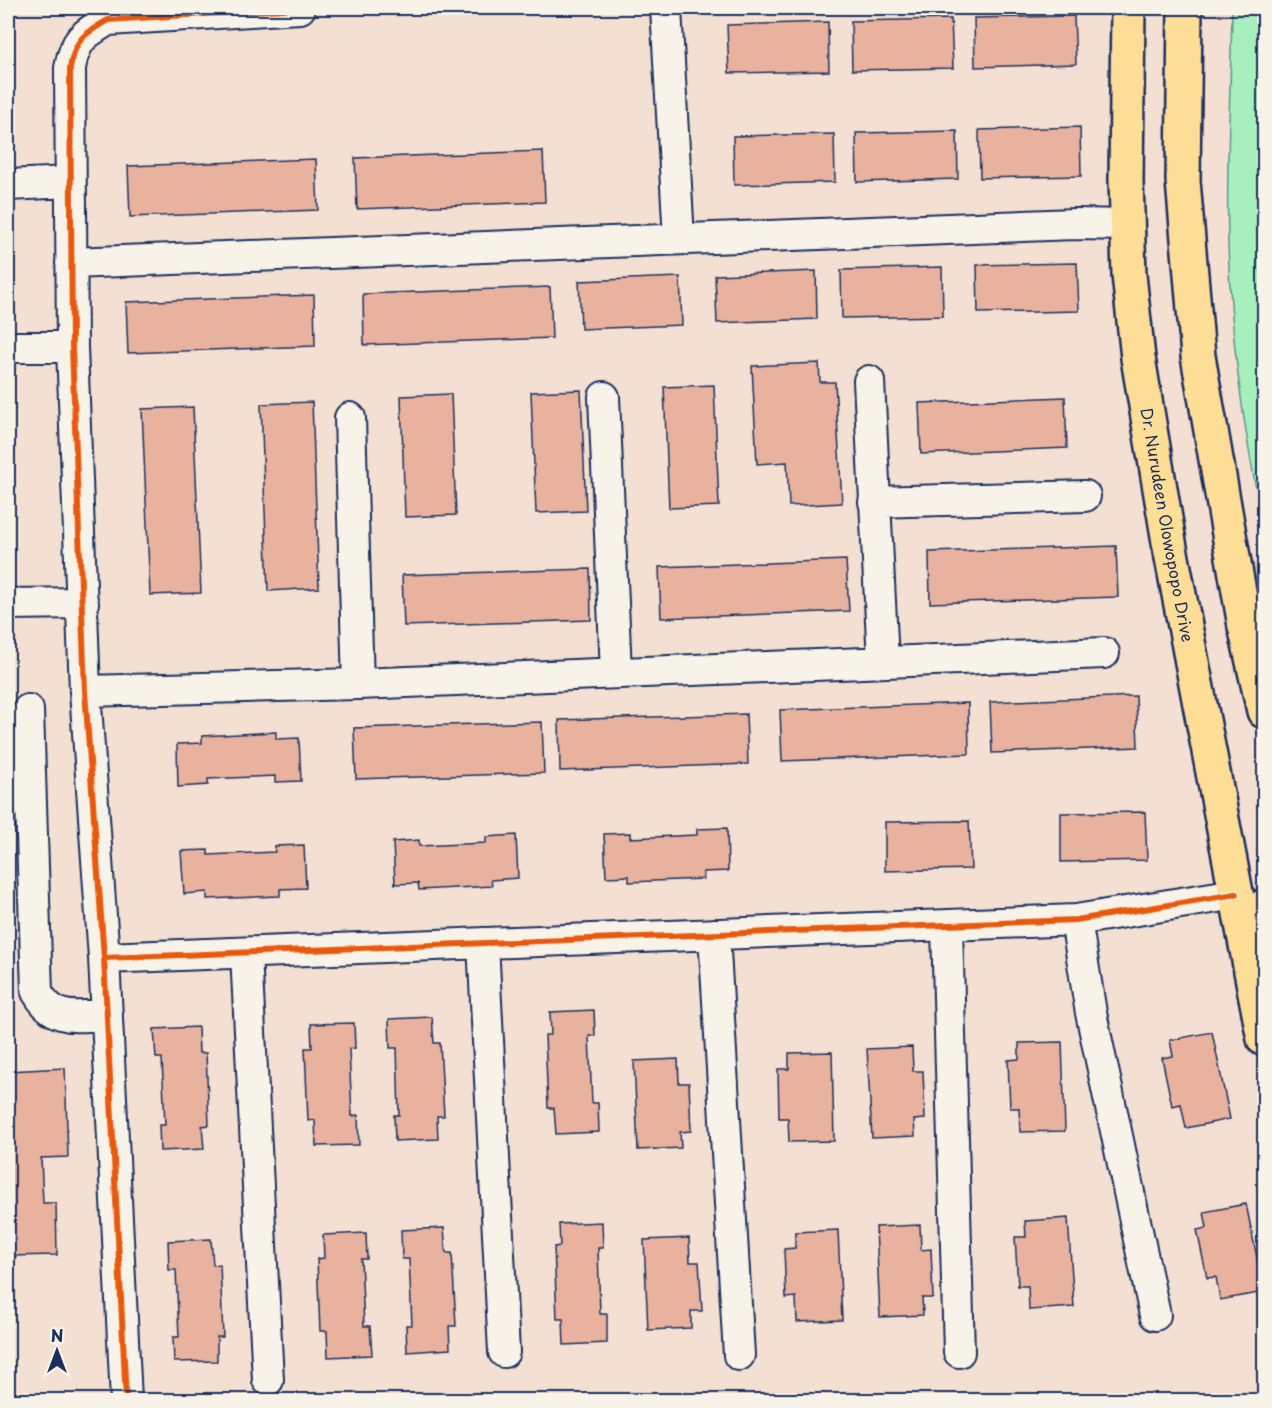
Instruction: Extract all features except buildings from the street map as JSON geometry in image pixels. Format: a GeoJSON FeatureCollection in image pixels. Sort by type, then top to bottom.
{"type":"FeatureCollection","features":[{"type":"Feature","properties":{"kind":"main road","name":"Dr. Nurudeen Olowopopo Drive"},"geometry":{"type":"LineString","coordinates":[[1128,8],[1128,225],[1138,358],[1169,542],[1250,900],[1255,992],[1264,1038]]}},
{"type":"Feature","properties":{"kind":"main road"},"geometry":{"type":"LineString","coordinates":[[1185,8],[1183,181],[1198,356],[1245,626],[1264,711]]}},
{"type":"Feature","properties":{"kind":"main road"},"geometry":{"type":"LineString","coordinates":[[1245,626],[1264,659]]}},
{"type":"Feature","properties":{"kind":"street"},"geometry":{"type":"LineString","coordinates":[[126,1401],[104,958],[86,691],[72,347],[70,68],[73,48],[91,30],[108,20],[300,8]]}},
{"type":"Feature","properties":{"kind":"street"},"geometry":{"type":"LineString","coordinates":[[666,8],[680,238]]}},
{"type":"Feature","properties":{"kind":"street"},"geometry":{"type":"LineString","coordinates":[[8,185],[70,182]]}},
{"type":"Feature","properties":{"kind":"street"},"geometry":{"type":"LineString","coordinates":[[71,263],[680,238],[1075,224],[1128,225]]}},
{"type":"Feature","properties":{"kind":"street"},"geometry":{"type":"LineString","coordinates":[[8,347],[72,347]]}},
{"type":"Feature","properties":{"kind":"street"},"geometry":{"type":"LineString","coordinates":[[869,381],[883,661]]}},
{"type":"Feature","properties":{"kind":"street"},"geometry":{"type":"LineString","coordinates":[[604,398],[616,672]]}},
{"type":"Feature","properties":{"kind":"street"},"geometry":{"type":"LineString","coordinates":[[350,418],[358,684]]}},
{"type":"Feature","properties":{"kind":"street"},"geometry":{"type":"LineString","coordinates":[[874,502],[1084,495]]}},
{"type":"Feature","properties":{"kind":"street"},"geometry":{"type":"LineString","coordinates":[[8,604],[83,603]]}},
{"type":"Feature","properties":{"kind":"street"},"geometry":{"type":"LineString","coordinates":[[86,691],[358,684],[1104,653]]}},
{"type":"Feature","properties":{"kind":"street"},"geometry":{"type":"LineString","coordinates":[[28,710],[37,992],[45,1006],[60,1016],[107,1015]]}},
{"type":"Feature","properties":{"kind":"street"},"geometry":{"type":"LineString","coordinates":[[104,958],[947,927],[1076,920],[1250,900]]}},
{"type":"Feature","properties":{"kind":"street"},"geometry":{"type":"LineString","coordinates":[[1076,920],[1090,1013],[1155,1315]]}},
{"type":"Feature","properties":{"kind":"street"},"geometry":{"type":"LineString","coordinates":[[947,927],[960,1352]]}},
{"type":"Feature","properties":{"kind":"street"},"geometry":{"type":"LineString","coordinates":[[714,934],[739,1354]]}},
{"type":"Feature","properties":{"kind":"street"},"geometry":{"type":"LineString","coordinates":[[483,943],[504,1352]]}},
{"type":"Feature","properties":{"kind":"street"},"geometry":{"type":"LineString","coordinates":[[246,954],[268,1380]]}},
{"type":"Feature","properties":{"kind":"green space"},"geometry":{"type":"Polygon","coordinates":[[[1232,8],[1264,8],[1264,529],[1239,385],[1229,276],[1228,182],[1232,8]]]}},
{"type":"Feature","properties":{"kind":"cycle path"},"geometry":{"type":"LineString","coordinates":[[126,1400],[104,958],[85,691],[72,347],[70,68],[75,50],[82,38],[108,20],[300,8]]}},
{"type":"Feature","properties":{"kind":"cycle path"},"geometry":{"type":"LineString","coordinates":[[104,958],[1076,920],[1236,894]]}}]}
